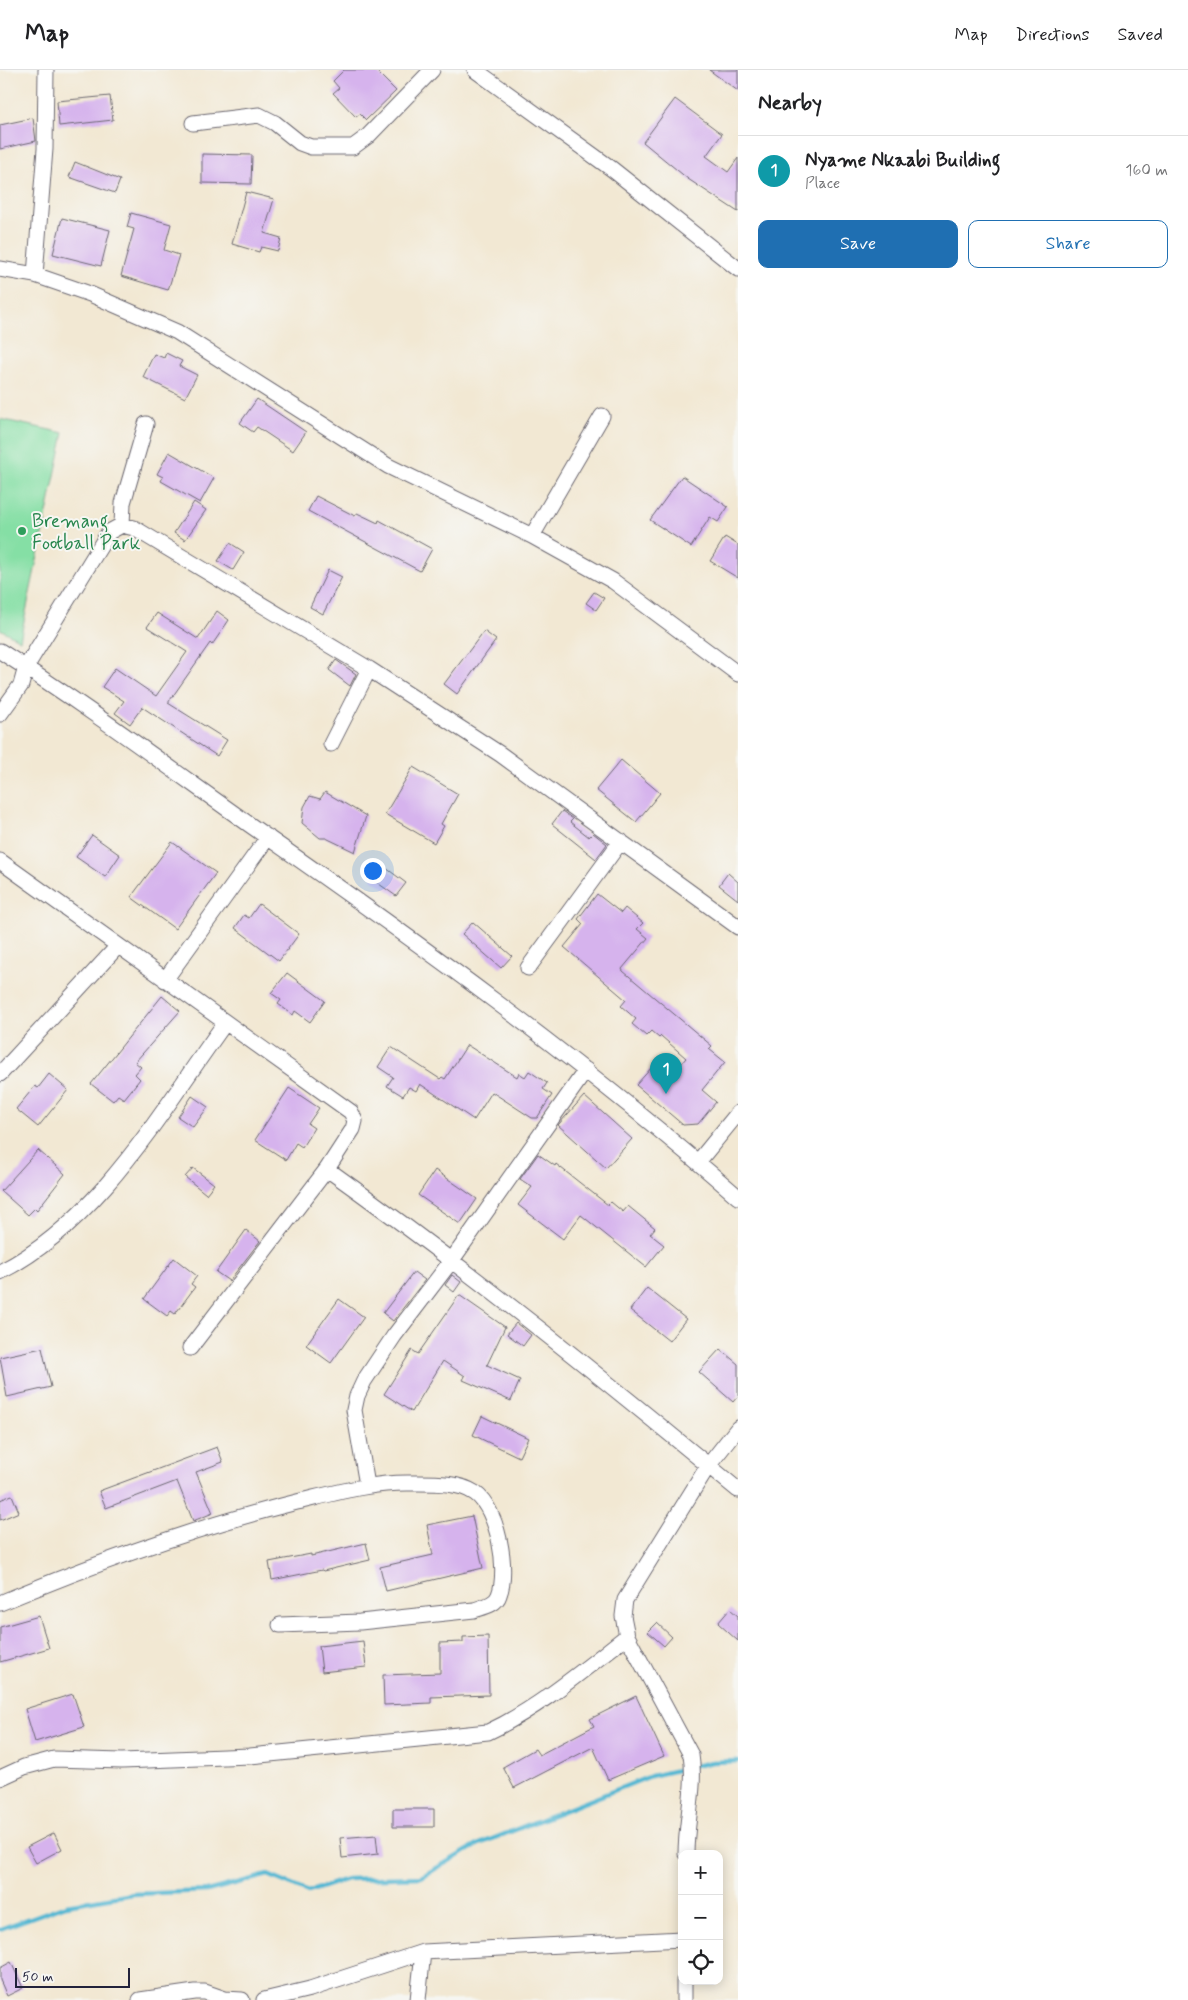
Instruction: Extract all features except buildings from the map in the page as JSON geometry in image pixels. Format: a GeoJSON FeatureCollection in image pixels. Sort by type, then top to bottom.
{"type":"FeatureCollection","features":[{"type":"Feature","properties":{"kind":"street"},"geometry":{"type":"LineString","coordinates":[[35,275],[45,149],[46,70]]}},
{"type":"Feature","properties":{"kind":"street"},"geometry":{"type":"LineString","coordinates":[[193,123],[259,115],[275,123],[300,143],[311,147],[353,147],[374,130],[432,70]]}},
{"type":"Feature","properties":{"kind":"street"},"geometry":{"type":"LineString","coordinates":[[476,70],[612,169],[738,270]]}},
{"type":"Feature","properties":{"kind":"street"},"geometry":{"type":"LineString","coordinates":[[0,268],[35,275],[90,294],[177,332],[388,466],[532,536],[613,581],[738,674]]}},
{"type":"Feature","properties":{"kind":"street"},"geometry":{"type":"LineString","coordinates":[[532,536],[602,416]]}},
{"type":"Feature","properties":{"kind":"street"},"geometry":{"type":"LineString","coordinates":[[122,525],[123,503],[146,424]]}},
{"type":"Feature","properties":{"kind":"street"},"geometry":{"type":"LineString","coordinates":[[0,714],[21,685],[26,667],[108,532],[122,525],[134,528],[368,669],[500,754],[738,926]]}},
{"type":"Feature","properties":{"kind":"street"},"geometry":{"type":"LineString","coordinates":[[0,651],[26,667],[349,893],[586,1070],[738,1197]]}},
{"type":"Feature","properties":{"kind":"street"},"geometry":{"type":"LineString","coordinates":[[331,744],[368,669]]}},
{"type":"Feature","properties":{"kind":"street"},"geometry":{"type":"LineString","coordinates":[[166,980],[268,837]]}},
{"type":"Feature","properties":{"kind":"street"},"geometry":{"type":"LineString","coordinates":[[528,968],[621,840]]}},
{"type":"Feature","properties":{"kind":"street"},"geometry":{"type":"LineString","coordinates":[[0,861],[351,1112],[355,1121],[353,1128],[327,1169],[190,1348]]}},
{"type":"Feature","properties":{"kind":"street"},"geometry":{"type":"LineString","coordinates":[[0,1074],[118,946]]}},
{"type":"Feature","properties":{"kind":"street"},"geometry":{"type":"LineString","coordinates":[[0,1272],[22,1261],[67,1228],[101,1191],[129,1157],[224,1023]]}},
{"type":"Feature","properties":{"kind":"street"},"geometry":{"type":"LineString","coordinates":[[367,1485],[354,1410],[357,1396],[394,1336],[452,1260],[586,1070]]}},
{"type":"Feature","properties":{"kind":"street"},"geometry":{"type":"LineString","coordinates":[[698,1162],[738,1113]]}},
{"type":"Feature","properties":{"kind":"street"},"geometry":{"type":"LineString","coordinates":[[327,1169],[452,1260],[585,1364],[738,1490]]}},
{"type":"Feature","properties":{"kind":"street"},"geometry":{"type":"LineString","coordinates":[[686,1850],[686,1825],[694,1770],[692,1755],[627,1636],[623,1616],[625,1600],[708,1466],[738,1428]]}},
{"type":"Feature","properties":{"kind":"street"},"geometry":{"type":"LineString","coordinates":[[0,1603],[139,1550],[254,1513],[367,1485],[412,1483],[460,1486],[476,1494],[489,1507],[499,1539],[502,1575],[499,1596],[491,1604],[474,1610],[360,1622],[280,1625]]}},
{"type":"Feature","properties":{"kind":"street"},"geometry":{"type":"LineString","coordinates":[[0,1778],[24,1767],[54,1759],[122,1761],[250,1756],[488,1732],[506,1724],[553,1692],[627,1636]]}},
{"type":"Feature","properties":{"kind":"street"},"geometry":{"type":"LineString","coordinates":[[264,2000],[310,1989],[423,1952],[678,1939]]}},
{"type":"Feature","properties":{"kind":"street"},"geometry":{"type":"LineString","coordinates":[[418,2000],[423,1952]]}},
{"type":"Feature","properties":{"kind":"street"},"geometry":{"type":"LineString","coordinates":[[684,1985],[684,2000]]}},
{"type":"Feature","properties":{"kind":"street"},"geometry":{"type":"LineString","coordinates":[[140,2000],[205,1992],[225,1999],[242,2000]]}},
{"type":"Feature","properties":{"kind":"green space","name":"Bremang Football Park"},"geometry":{"type":"Polygon","coordinates":[[[0,419],[64,433],[20,640],[0,629],[0,419]]]}},
{"type":"Feature","properties":{"kind":"waterway"},"geometry":{"type":"LineString","coordinates":[[0,1929],[66,1905],[133,1894],[207,1891],[268,1875],[308,1892],[347,1879],[421,1877],[477,1845],[651,1776],[712,1762],[738,1761]]}},
{"type":"Feature","properties":{"kind":"place","name":"Bremang Football Park"},"geometry":{"type":"Point","coordinates":[22,531]}},
{"type":"Feature","properties":{"kind":"place","name":"Nyame Nkaabi Building"},"geometry":{"type":"Point","coordinates":[666,1094]}}]}
